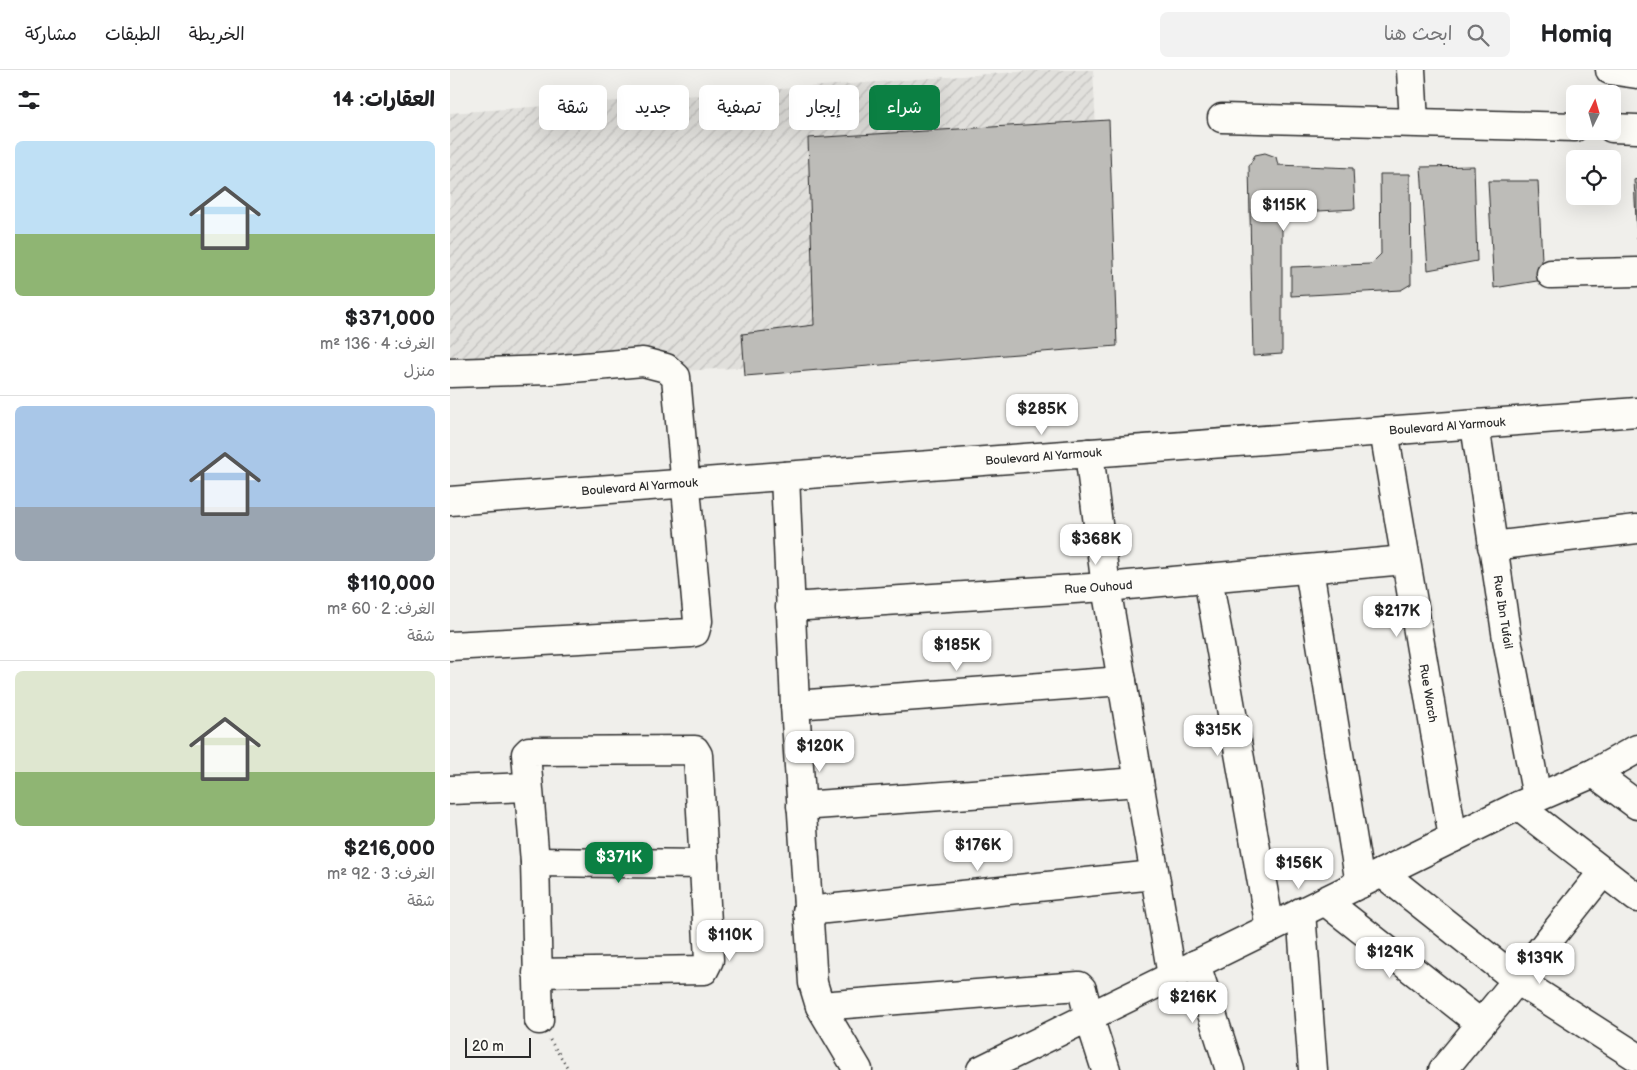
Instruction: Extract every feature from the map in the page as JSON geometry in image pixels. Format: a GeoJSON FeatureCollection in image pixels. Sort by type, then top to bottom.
{"type":"FeatureCollection","features":[{"type":"Feature","properties":{"kind":"street"},"geometry":{"type":"LineString","coordinates":[[1411,70],[1414,122]]}},
{"type":"Feature","properties":{"kind":"street"},"geometry":{"type":"LineString","coordinates":[[1610,70],[1637,74]]}},
{"type":"Feature","properties":{"kind":"street"},"geometry":{"type":"LineString","coordinates":[[1222,118],[1566,127]]}},
{"type":"Feature","properties":{"kind":"street"},"geometry":{"type":"LineString","coordinates":[[1621,128],[1637,129]]}},
{"type":"Feature","properties":{"kind":"street"},"geometry":{"type":"LineString","coordinates":[[1551,274],[1637,272]]}},
{"type":"Feature","properties":{"kind":"street"},"geometry":{"type":"LineString","coordinates":[[450,373],[549,370],[643,362],[666,368],[676,377],[684,484],[698,622],[695,632],[450,646]]}},
{"type":"Feature","properties":{"kind":"street","name":"Boulevard Al Yarmouk"},"geometry":{"type":"LineString","coordinates":[[450,501],[1637,412]]}},
{"type":"Feature","properties":{"kind":"street","name":"Rue Ibn Tufail"},"geometry":{"type":"LineString","coordinates":[[1475,424],[1507,639],[1527,801]]}},
{"type":"Feature","properties":{"kind":"street","name":"Rue Warch"},"geometry":{"type":"LineString","coordinates":[[1384,431],[1452,838]]}},
{"type":"Feature","properties":{"kind":"street"},"geometry":{"type":"LineString","coordinates":[[1089,454],[1106,587],[1154,875],[1165,925],[1172,976]]}},
{"type":"Feature","properties":{"kind":"street"},"geometry":{"type":"LineString","coordinates":[[785,476],[794,705],[813,983],[820,1006],[858,1070]]}},
{"type":"Feature","properties":{"kind":"street"},"geometry":{"type":"LineString","coordinates":[[1492,546],[1637,529]]}},
{"type":"Feature","properties":{"kind":"street","name":"Rue Ouhoud"},"geometry":{"type":"LineString","coordinates":[[790,607],[1106,587],[1405,560]]}},
{"type":"Feature","properties":{"kind":"street"},"geometry":{"type":"LineString","coordinates":[[1309,569],[1371,878],[1517,980],[1637,1057]]}},
{"type":"Feature","properties":{"kind":"street"},"geometry":{"type":"LineString","coordinates":[[1208,578],[1270,928]]}},
{"type":"Feature","properties":{"kind":"street"},"geometry":{"type":"LineString","coordinates":[[794,705],[1122,681]]}},
{"type":"Feature","properties":{"kind":"street"},"geometry":{"type":"LineString","coordinates":[[537,973],[704,970],[709,960],[698,755],[695,750],[528,751],[525,758],[534,862],[537,973],[540,1020]]}},
{"type":"Feature","properties":{"kind":"street"},"geometry":{"type":"LineString","coordinates":[[981,1070],[1527,801],[1594,773],[1637,750]]}},
{"type":"Feature","properties":{"kind":"street"},"geometry":{"type":"LineString","coordinates":[[1594,773],[1637,805]]}},
{"type":"Feature","properties":{"kind":"street"},"geometry":{"type":"LineString","coordinates":[[800,806],[1139,782]]}},
{"type":"Feature","properties":{"kind":"street"},"geometry":{"type":"LineString","coordinates":[[450,790],[527,787]]}},
{"type":"Feature","properties":{"kind":"street"},"geometry":{"type":"LineString","coordinates":[[1527,801],[1602,872],[1637,898]]}},
{"type":"Feature","properties":{"kind":"street"},"geometry":{"type":"LineString","coordinates":[[534,862],[704,864]]}},
{"type":"Feature","properties":{"kind":"street"},"geometry":{"type":"LineString","coordinates":[[1443,1070],[1602,872]]}},
{"type":"Feature","properties":{"kind":"street"},"geometry":{"type":"LineString","coordinates":[[807,911],[1154,875]]}},
{"type":"Feature","properties":{"kind":"street"},"geometry":{"type":"LineString","coordinates":[[1325,900],[1481,1024]]}},
{"type":"Feature","properties":{"kind":"street"},"geometry":{"type":"LineString","coordinates":[[1301,912],[1313,1070]]}},
{"type":"Feature","properties":{"kind":"street"},"geometry":{"type":"LineString","coordinates":[[1196,964],[1230,1070]]}},
{"type":"Feature","properties":{"kind":"street"},"geometry":{"type":"LineString","coordinates":[[820,1006],[1079,986],[1082,989],[1106,1070]]}},
{"type":"Feature","properties":{"kind":"path"},"geometry":{"type":"LineString","coordinates":[[540,1020],[562,1062],[569,1070]]}},
{"type":"Feature","properties":{"kind":"shaded area"},"geometry":{"type":"Polygon","coordinates":[[[1043,70],[1093,70],[1107,347],[450,384],[450,113],[539,107],[539,130],[607,130],[607,102],[617,101],[617,130],[689,130],[689,96],[699,95],[699,130],[779,130],[779,89],[789,88],[789,130],[859,130],[859,85],[836,85],[1043,70]]]}},
{"type":"Feature","properties":{"kind":"building"},"geometry":{"type":"Polygon","coordinates":[[[1109,120],[1117,346],[745,376],[742,334],[814,325],[808,138],[1109,120]]]}},
{"type":"Feature","properties":{"kind":"building"},"geometry":{"type":"Polygon","coordinates":[[[1265,153],[1276,157],[1278,165],[1353,168],[1355,209],[1282,213],[1282,354],[1253,356],[1249,166],[1255,155],[1265,153]]]}},
{"type":"Feature","properties":{"kind":"building"},"geometry":{"type":"Polygon","coordinates":[[[1474,166],[1477,261],[1428,270],[1421,167],[1474,166]]]}},
{"type":"Feature","properties":{"kind":"building"},"geometry":{"type":"Polygon","coordinates":[[[1380,174],[1410,174],[1411,284],[1401,290],[1291,296],[1291,267],[1371,264],[1381,254],[1380,174]]]}},
{"type":"Feature","properties":{"kind":"building"},"geometry":{"type":"Polygon","coordinates":[[[1637,179],[1637,239],[1634,180],[1637,179]]]}},
{"type":"Feature","properties":{"kind":"building"},"geometry":{"type":"Polygon","coordinates":[[[1488,181],[1538,181],[1543,280],[1494,288],[1488,181]]]}}]}
